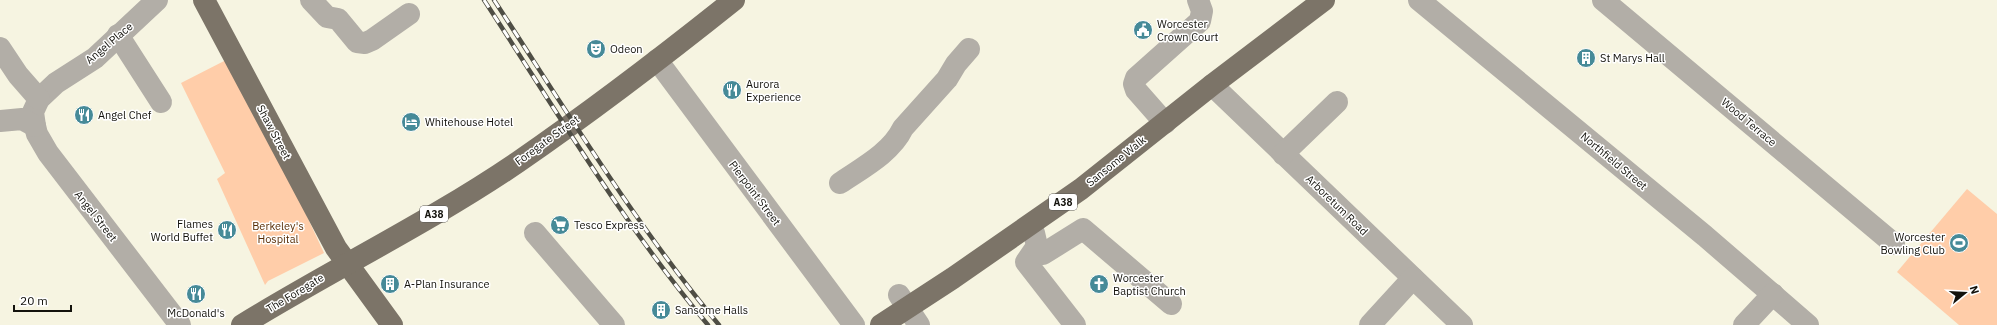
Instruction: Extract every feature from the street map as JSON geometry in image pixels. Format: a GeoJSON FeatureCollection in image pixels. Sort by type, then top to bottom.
{"type":"FeatureCollection","features":[{"type":"Feature","properties":{"kind":"main road","name":"Shaw Street"},"geometry":{"type":"LineString","coordinates":[[204,0],[336,248],[348,262],[354,274],[392,325]]}},
{"type":"Feature","properties":{"kind":"main road","name":"Foregate Street"},"geometry":{"type":"LineString","coordinates":[[348,262],[396,236],[518,162],[657,60],[734,0]]}},
{"type":"Feature","properties":{"kind":"main road","name":"Sansome Walk"},"geometry":{"type":"LineString","coordinates":[[881,325],[903,301],[953,278],[1081,189],[1212,85],[1324,0]]}},
{"type":"Feature","properties":{"kind":"main road","name":"The Foregate"},"geometry":{"type":"LineString","coordinates":[[242,325],[348,262]]}},
{"type":"Feature","properties":{"kind":"street","name":"Angel Place"},"geometry":{"type":"LineString","coordinates":[[40,99],[56,83],[95,58],[157,0]]}},
{"type":"Feature","properties":{"kind":"street"},"geometry":{"type":"LineString","coordinates":[[311,0],[327,17],[338,19],[357,42],[365,43],[372,40],[409,14]]}},
{"type":"Feature","properties":{"kind":"street"},"geometry":{"type":"LineString","coordinates":[[1164,123],[1136,90],[1134,84],[1136,78],[1200,21],[1202,11],[1198,0]]}},
{"type":"Feature","properties":{"kind":"street","name":"Northfield Street"},"geometry":{"type":"LineString","coordinates":[[1419,0],[1705,236],[1808,325]]}},
{"type":"Feature","properties":{"kind":"street","name":"Wood Terrace"},"geometry":{"type":"LineString","coordinates":[[1603,0],[1894,244]]}},
{"type":"Feature","properties":{"kind":"street"},"geometry":{"type":"LineString","coordinates":[[118,35],[161,102]]}},
{"type":"Feature","properties":{"kind":"street"},"geometry":{"type":"LineString","coordinates":[[0,48],[18,75],[40,99]]}},
{"type":"Feature","properties":{"kind":"street"},"geometry":{"type":"LineString","coordinates":[[840,183],[886,150],[898,138],[903,128],[947,79],[956,64],[969,49]]}},
{"type":"Feature","properties":{"kind":"street","name":"Pierpoint Street"},"geometry":{"type":"LineString","coordinates":[[657,60],[854,325]]}},
{"type":"Feature","properties":{"kind":"street","name":"Arboretum Road"},"geometry":{"type":"LineString","coordinates":[[1212,85],[1462,325]]}},
{"type":"Feature","properties":{"kind":"street","name":"Angel Street"},"geometry":{"type":"LineString","coordinates":[[40,99],[33,112],[35,126],[48,154],[180,325]]}},
{"type":"Feature","properties":{"kind":"street"},"geometry":{"type":"LineString","coordinates":[[1283,154],[1337,102]]}},
{"type":"Feature","properties":{"kind":"street"},"geometry":{"type":"LineString","coordinates":[[0,121],[22,119],[35,126]]}},
{"type":"Feature","properties":{"kind":"street"},"geometry":{"type":"LineString","coordinates":[[1029,225],[1043,254],[1082,229],[1172,304]]}},
{"type":"Feature","properties":{"kind":"street"},"geometry":{"type":"LineString","coordinates":[[535,233],[614,325]]}},
{"type":"Feature","properties":{"kind":"street"},"geometry":{"type":"LineString","coordinates":[[1038,246],[1026,262],[1075,325]]}},
{"type":"Feature","properties":{"kind":"street"},"geometry":{"type":"LineString","coordinates":[[1370,325],[1413,278]]}},
{"type":"Feature","properties":{"kind":"street"},"geometry":{"type":"LineString","coordinates":[[1744,325],[1773,294]]}},
{"type":"Feature","properties":{"kind":"street"},"geometry":{"type":"LineString","coordinates":[[903,301],[919,325]]}},
{"type":"Feature","properties":{"kind":"green space","name":"Berkeley's Hospital"},"geometry":{"type":"Polygon","coordinates":[[[228,59],[278,154],[324,253],[268,281],[265,285],[217,179],[225,173],[181,83],[228,59]]]}},
{"type":"Feature","properties":{"kind":"green space","name":"Worcester Bowling Club"},"geometry":{"type":"Polygon","coordinates":[[[1967,189],[1997,214],[1997,325],[1959,325],[1897,272],[1967,189]]]}},
{"type":"Feature","properties":{"kind":"railway"},"geometry":{"type":"LineString","coordinates":[[484,0],[564,125],[619,207],[677,287],[708,325]]}},
{"type":"Feature","properties":{"kind":"railway"},"geometry":{"type":"LineString","coordinates":[[494,0],[630,207],[688,287],[719,325]]}},
{"type":"Feature","properties":{"kind":"place","name":"Worcester Crown Court"},"geometry":{"type":"Point","coordinates":[1143,30]}},
{"type":"Feature","properties":{"kind":"place","name":"Odeon"},"geometry":{"type":"Point","coordinates":[596,49]}},
{"type":"Feature","properties":{"kind":"place","name":"St Marys Hall"},"geometry":{"type":"Point","coordinates":[1586,58]}},
{"type":"Feature","properties":{"kind":"place","name":"Aurora Experience"},"geometry":{"type":"Point","coordinates":[732,90]}},
{"type":"Feature","properties":{"kind":"place","name":"Angel Chef"},"geometry":{"type":"Point","coordinates":[84,115]}},
{"type":"Feature","properties":{"kind":"place","name":"Whitehouse Hotel"},"geometry":{"type":"Point","coordinates":[411,122]}},
{"type":"Feature","properties":{"kind":"place","name":"Tesco Express"},"geometry":{"type":"Point","coordinates":[560,225]}},
{"type":"Feature","properties":{"kind":"place","name":"Flames World Buffet"},"geometry":{"type":"Point","coordinates":[227,230]}},
{"type":"Feature","properties":{"kind":"place","name":"Worcester Bowling Club"},"geometry":{"type":"Point","coordinates":[1959,243]}},
{"type":"Feature","properties":{"kind":"place","name":"A-Plan Insurance"},"geometry":{"type":"Point","coordinates":[390,284]}},
{"type":"Feature","properties":{"kind":"place","name":"Worcester Baptist Church"},"geometry":{"type":"Point","coordinates":[1099,284]}},
{"type":"Feature","properties":{"kind":"place","name":"McDonald's"},"geometry":{"type":"Point","coordinates":[196,294]}},
{"type":"Feature","properties":{"kind":"place","name":"Sansome Halls"},"geometry":{"type":"Point","coordinates":[661,310]}}]}
